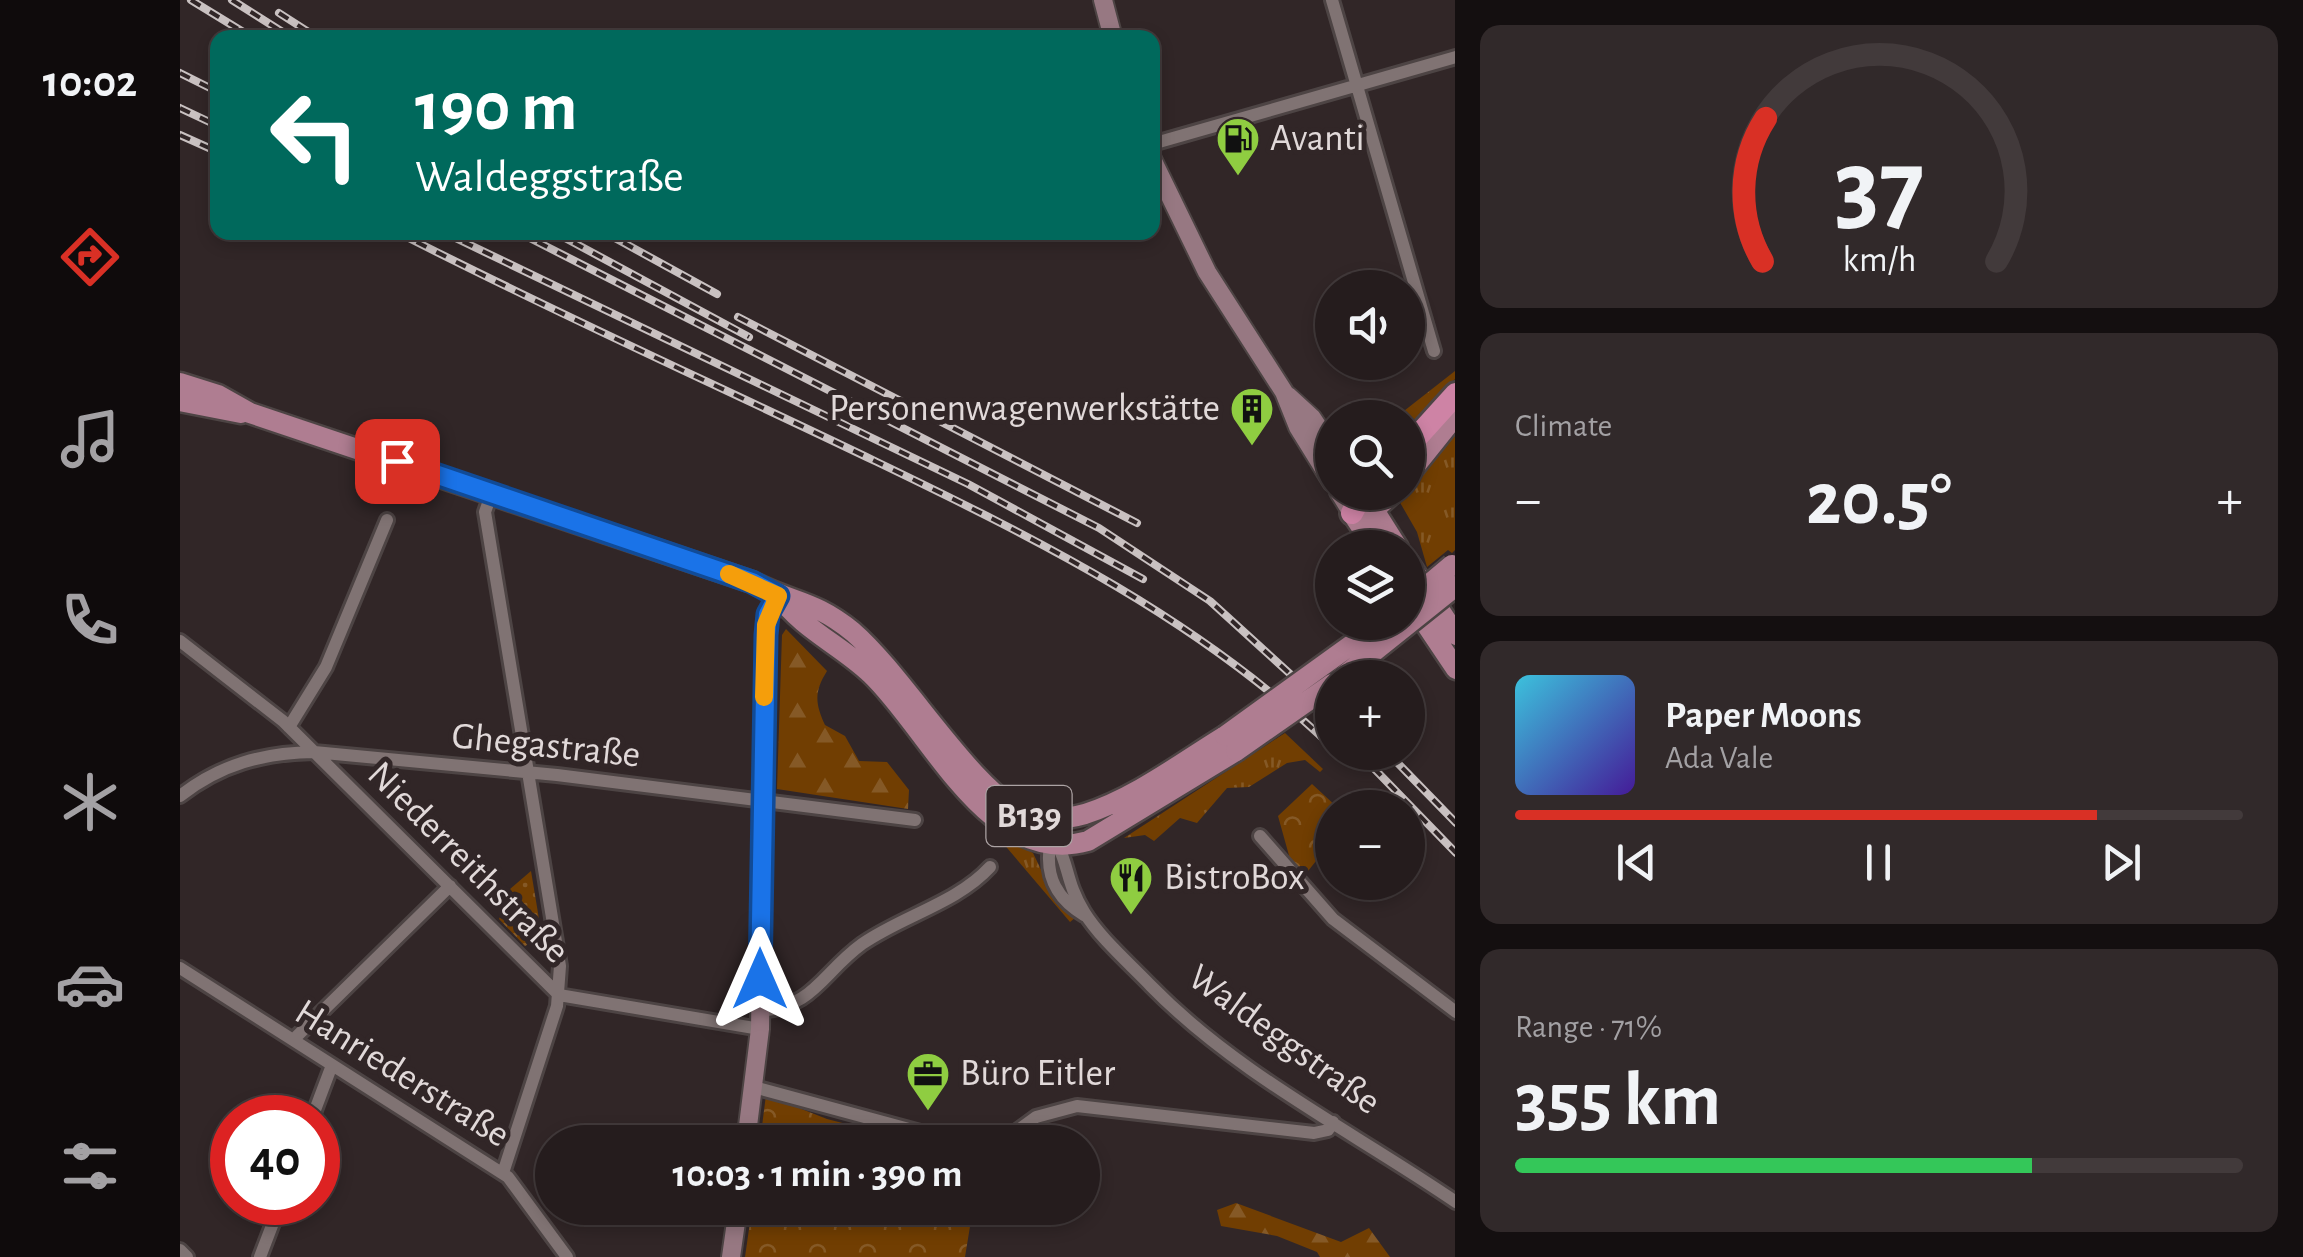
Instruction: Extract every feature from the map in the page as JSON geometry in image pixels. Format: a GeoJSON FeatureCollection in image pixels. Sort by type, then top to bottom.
{"type":"FeatureCollection","features":[{"type":"Feature","properties":{"kind":"highway"},"geometry":{"type":"LineString","coordinates":[[1425,428],[1455,395]]}},
{"type":"Feature","properties":{"kind":"main road","name":"B139"},"geometry":{"type":"LineString","coordinates":[[180,382],[218,395],[250,414]]}},
{"type":"Feature","properties":{"kind":"main road","name":"B139"},"geometry":{"type":"LineString","coordinates":[[180,401],[250,414],[492,492],[752,582],[778,596],[805,599],[853,632],[895,673],[984,784],[1005,803],[1036,818],[1088,812],[1230,743],[1315,694]]}},
{"type":"Feature","properties":{"kind":"main road"},"geometry":{"type":"LineString","coordinates":[[1425,454],[1455,416]]}},
{"type":"Feature","properties":{"kind":"main road"},"geometry":{"type":"LineString","coordinates":[[1369,510],[1384,530]]}},
{"type":"Feature","properties":{"kind":"main road"},"geometry":{"type":"LineString","coordinates":[[1425,589],[1454,571]]}},
{"type":"Feature","properties":{"kind":"main road"},"geometry":{"type":"LineString","coordinates":[[1360,660],[1454,571]]}},
{"type":"Feature","properties":{"kind":"main road"},"geometry":{"type":"LineString","coordinates":[[1425,588],[1455,633]]}},
{"type":"Feature","properties":{"kind":"main road","name":"B139"},"geometry":{"type":"LineString","coordinates":[[778,596],[791,613],[882,685],[991,816],[1022,837],[1056,844],[1102,835],[1230,743],[1359,640]]}},
{"type":"Feature","properties":{"kind":"main road"},"geometry":{"type":"LineString","coordinates":[[1425,623],[1455,667]]}},
{"type":"Feature","properties":{"kind":"main road"},"geometry":{"type":"LineString","coordinates":[[1056,844],[1078,828],[1088,812]]}},
{"type":"Feature","properties":{"kind":"street"},"geometry":{"type":"LineString","coordinates":[[1102,0],[1111,30]]}},
{"type":"Feature","properties":{"kind":"street"},"geometry":{"type":"LineString","coordinates":[[1332,0],[1434,351]]}},
{"type":"Feature","properties":{"kind":"street"},"geometry":{"type":"LineString","coordinates":[[1160,142],[1455,57]]}},
{"type":"Feature","properties":{"kind":"street"},"geometry":{"type":"LineString","coordinates":[[1160,175],[1207,272],[1284,392],[1298,427],[1315,454]]}},
{"type":"Feature","properties":{"kind":"street"},"geometry":{"type":"LineString","coordinates":[[1284,392],[1315,422]]}},
{"type":"Feature","properties":{"kind":"street"},"geometry":{"type":"LineString","coordinates":[[492,492],[485,512],[560,966],[559,995],[502,1173]]}},
{"type":"Feature","properties":{"kind":"street"},"geometry":{"type":"LineString","coordinates":[[289,728],[326,666],[386,520]]}},
{"type":"Feature","properties":{"kind":"street"},"geometry":{"type":"LineString","coordinates":[[748,1125],[760,1020],[766,625],[778,596]]}},
{"type":"Feature","properties":{"kind":"street","name":"Niederreithstraße"},"geometry":{"type":"LineString","coordinates":[[180,641],[289,728],[559,995],[760,1020]]}},
{"type":"Feature","properties":{"kind":"street","name":"Ghegastraße"},"geometry":{"type":"LineString","coordinates":[[180,796],[238,762],[314,752],[528,772],[915,820]]}},
{"type":"Feature","properties":{"kind":"street"},"geometry":{"type":"LineString","coordinates":[[1036,818],[1056,844]]}},
{"type":"Feature","properties":{"kind":"street"},"geometry":{"type":"LineString","coordinates":[[1260,836],[1333,919],[1455,1011]]}},
{"type":"Feature","properties":{"kind":"street","name":"Waldeggstraße"},"geometry":{"type":"LineString","coordinates":[[1056,844],[1049,868],[1056,890],[1086,916],[1153,988],[1192,1022],[1333,1122],[1455,1201]]}},
{"type":"Feature","properties":{"kind":"street"},"geometry":{"type":"LineString","coordinates":[[760,1020],[802,1002],[860,946],[969,885],[990,867]]}},
{"type":"Feature","properties":{"kind":"street"},"geometry":{"type":"LineString","coordinates":[[293,1040],[450,886]]}},
{"type":"Feature","properties":{"kind":"street","name":"Hanriederstraße"},"geometry":{"type":"LineString","coordinates":[[180,968],[502,1173],[566,1257]]}},
{"type":"Feature","properties":{"kind":"street"},"geometry":{"type":"LineString","coordinates":[[321,1095],[332,1065]]}},
{"type":"Feature","properties":{"kind":"street"},"geometry":{"type":"LineString","coordinates":[[754,1086],[895,1125]]}},
{"type":"Feature","properties":{"kind":"street"},"geometry":{"type":"LineString","coordinates":[[1025,1125],[1036,1117],[1077,1106],[1314,1133],[1328,1130],[1333,1122]]}},
{"type":"Feature","properties":{"kind":"street"},"geometry":{"type":"LineString","coordinates":[[260,1257],[272,1225]]}},
{"type":"Feature","properties":{"kind":"street"},"geometry":{"type":"LineString","coordinates":[[731,1257],[736,1225]]}},
{"type":"Feature","properties":{"kind":"street"},"geometry":{"type":"LineString","coordinates":[[180,1250],[187,1257]]}},
{"type":"Feature","properties":{"kind":"green space"},"geometry":{"type":"Polygon","coordinates":[[[1455,371],[1455,379],[1425,413],[1425,400],[1418,400],[1455,371]]]}},
{"type":"Feature","properties":{"kind":"green space"},"geometry":{"type":"Polygon","coordinates":[[[1455,426],[1455,550],[1448,550],[1427,567],[1425,530],[1416,530],[1404,510],[1425,510],[1425,468],[1455,426]]]}},
{"type":"Feature","properties":{"kind":"green space"},"geometry":{"type":"Polygon","coordinates":[[[786,629],[827,671],[817,698],[825,725],[845,736],[859,761],[887,762],[909,790],[908,809],[777,789],[782,635],[786,629]]]}},
{"type":"Feature","properties":{"kind":"green space"},"geometry":{"type":"Polygon","coordinates":[[[1285,733],[1315,761],[1315,768],[1305,760],[1287,763],[1249,787],[1227,788],[1197,823],[1180,818],[1154,841],[1145,835],[1124,838],[1285,733]]]}},
{"type":"Feature","properties":{"kind":"green space"},"geometry":{"type":"Polygon","coordinates":[[[1312,784],[1319,790],[1315,790],[1315,862],[1304,876],[1290,859],[1278,816],[1312,784]]]}},
{"type":"Feature","properties":{"kind":"green space"},"geometry":{"type":"Polygon","coordinates":[[[991,829],[1033,853],[1049,886],[1076,917],[1070,922],[991,829]]]}},
{"type":"Feature","properties":{"kind":"green space"},"geometry":{"type":"Polygon","coordinates":[[[531,871],[542,937],[525,946],[499,919],[507,901],[503,895],[531,871]]]}},
{"type":"Feature","properties":{"kind":"green space"},"geometry":{"type":"Polygon","coordinates":[[[766,1095],[850,1125],[762,1125],[766,1095]]]}},
{"type":"Feature","properties":{"kind":"green space"},"geometry":{"type":"Polygon","coordinates":[[[1236,1203],[1341,1242],[1369,1228],[1390,1257],[1320,1257],[1317,1252],[1277,1236],[1221,1226],[1217,1210],[1236,1203]]]}},
{"type":"Feature","properties":{"kind":"green space"},"geometry":{"type":"Polygon","coordinates":[[[750,1225],[970,1225],[965,1257],[745,1257],[750,1225]]]}},
{"type":"Feature","properties":{"kind":"railway"},"geometry":{"type":"LineString","coordinates":[[191,0],[240,30]]}},
{"type":"Feature","properties":{"kind":"railway"},"geometry":{"type":"LineString","coordinates":[[232,0],[279,30]]}},
{"type":"Feature","properties":{"kind":"railway"},"geometry":{"type":"LineString","coordinates":[[279,13],[306,30]]}},
{"type":"Feature","properties":{"kind":"railway"},"geometry":{"type":"LineString","coordinates":[[180,73],[210,88]]}},
{"type":"Feature","properties":{"kind":"railway"},"geometry":{"type":"LineString","coordinates":[[180,108],[210,122]]}},
{"type":"Feature","properties":{"kind":"railway"},"geometry":{"type":"LineString","coordinates":[[180,135],[210,148]]}},
{"type":"Feature","properties":{"kind":"railway"},"geometry":{"type":"LineString","coordinates":[[413,240],[938,491],[1058,553],[1174,622],[1229,660],[1315,732]]}},
{"type":"Feature","properties":{"kind":"railway"},"geometry":{"type":"LineString","coordinates":[[460,240],[968,484],[1143,579]]}},
{"type":"Feature","properties":{"kind":"railway"},"geometry":{"type":"LineString","coordinates":[[534,240],[1099,528],[1210,601],[1315,697]]}},
{"type":"Feature","properties":{"kind":"railway"},"geometry":{"type":"LineString","coordinates":[[569,240],[749,337]]}},
{"type":"Feature","properties":{"kind":"railway"},"geometry":{"type":"LineString","coordinates":[[619,240],[717,294]]}},
{"type":"Feature","properties":{"kind":"railway"},"geometry":{"type":"LineString","coordinates":[[738,317],[1137,523]]}},
{"type":"Feature","properties":{"kind":"railway"},"geometry":{"type":"LineString","coordinates":[[1375,770],[1455,852]]}},
{"type":"Feature","properties":{"kind":"railway"},"geometry":{"type":"LineString","coordinates":[[1404,770],[1455,822]]}},
{"type":"Feature","properties":{"kind":"slow traffic"},"geometry":{"type":"LineString","coordinates":[[729,574],[778,596],[766,625],[764,697]]}},
{"type":"Feature","properties":{"kind":"place","name":"Avanti"},"geometry":{"type":"Point","coordinates":[1238,177]}},
{"type":"Feature","properties":{"kind":"place","name":"Personenwagenwerkstätte"},"geometry":{"type":"Point","coordinates":[1252,447]}},
{"type":"Feature","properties":{"kind":"place","name":"BistroBox"},"geometry":{"type":"Point","coordinates":[1131,916]}},
{"type":"Feature","properties":{"kind":"place","name":"Büro Eitler"},"geometry":{"type":"Point","coordinates":[928,1112]}},
{"type":"Feature","properties":{"kind":"route"},"geometry":{"type":"LineString","coordinates":[[397,461],[752,582],[778,596],[766,625],[760,979]]}}]}
